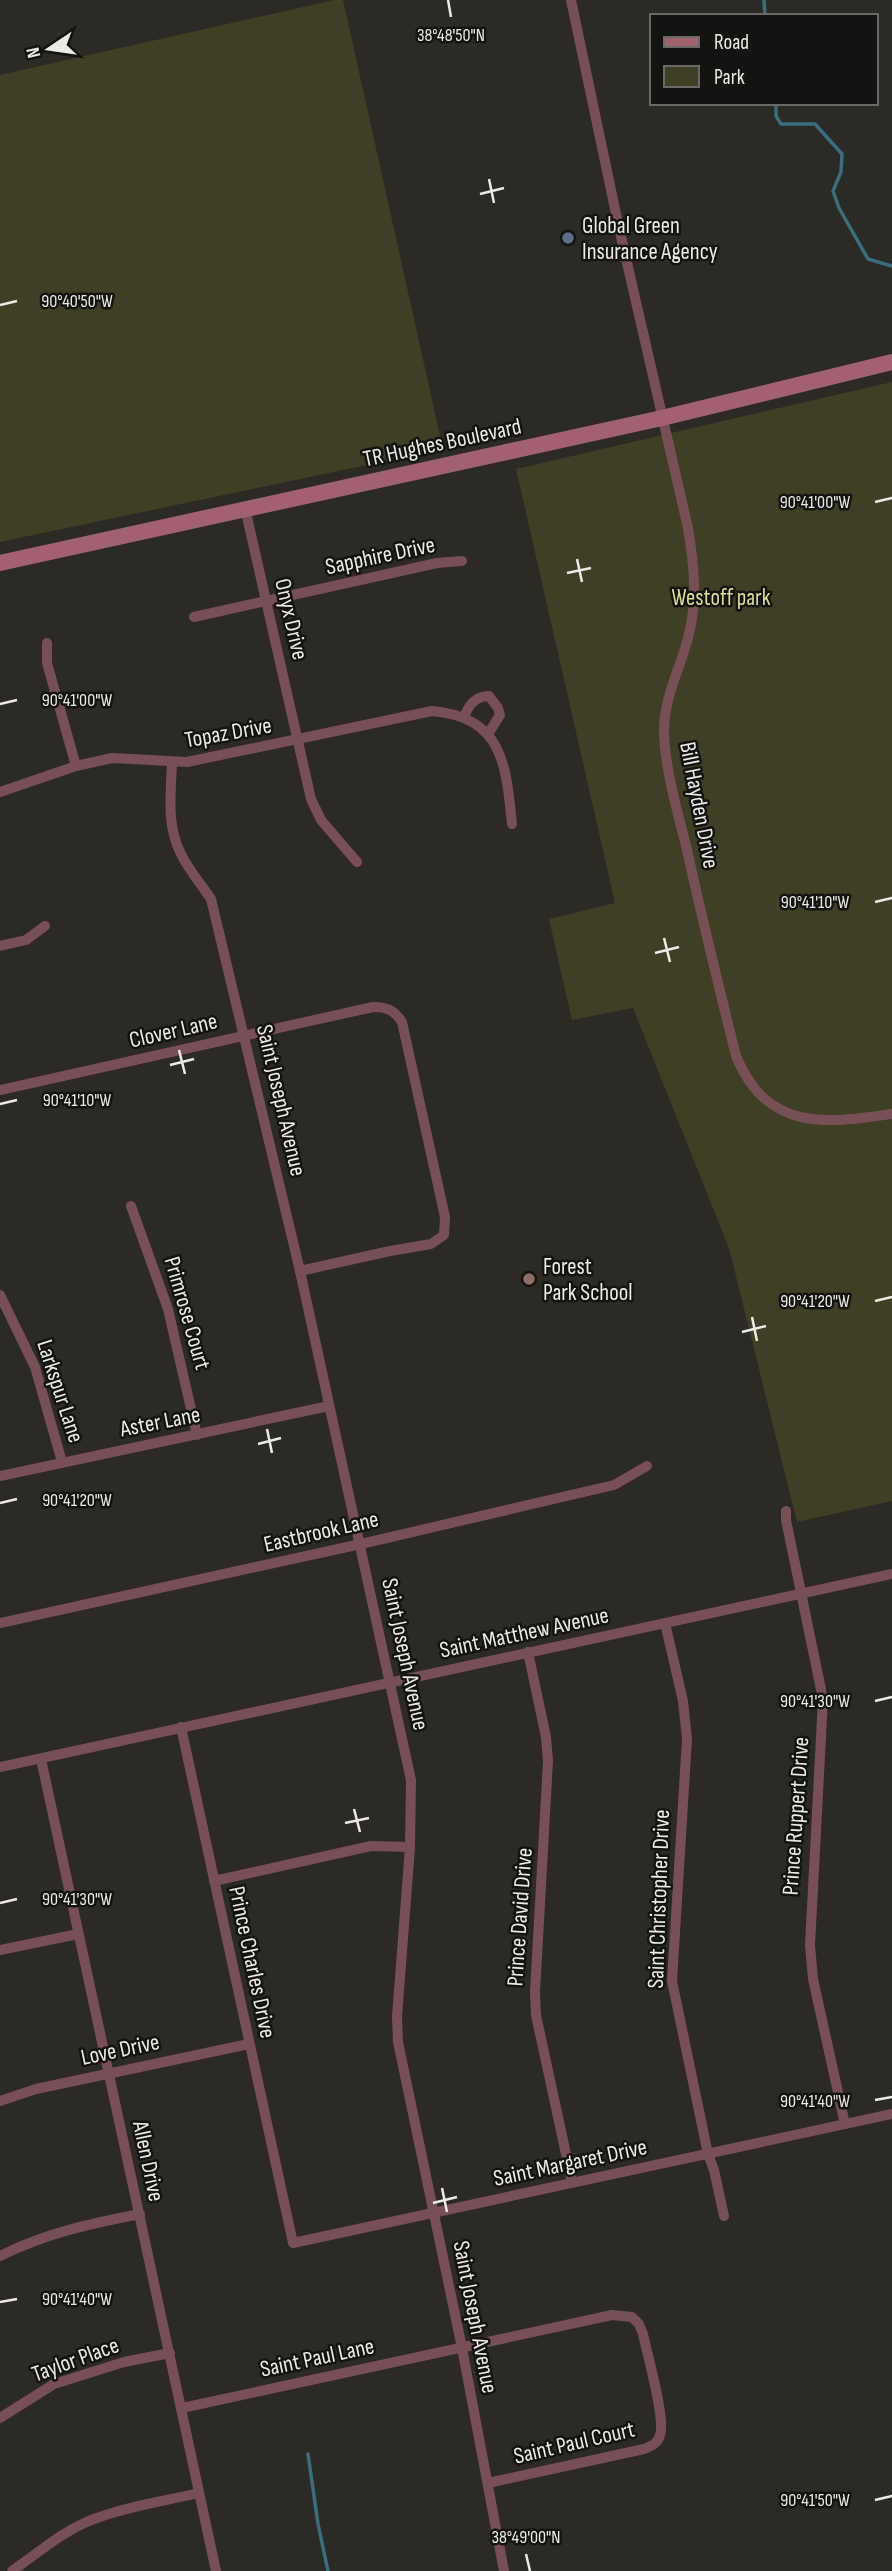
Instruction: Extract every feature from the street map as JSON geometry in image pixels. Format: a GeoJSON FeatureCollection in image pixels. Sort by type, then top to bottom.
{"type":"FeatureCollection","features":[{"type":"Feature","properties":{"kind":"main road","name":"TR Hughes Boulevard"},"geometry":{"type":"LineString","coordinates":[[0,563],[662,418],[892,362]]}},
{"type":"Feature","properties":{"kind":"street","name":"Bill Hayden Drive"},"geometry":{"type":"LineString","coordinates":[[571,0],[695,568],[695,601],[689,635],[673,678],[666,708],[664,735],[674,794],[736,1056],[744,1075],[768,1101],[789,1113],[813,1121],[892,1114]]}},
{"type":"Feature","properties":{"kind":"street","name":"Onyx Drive"},"geometry":{"type":"LineString","coordinates":[[245,508],[311,799],[321,820],[357,862]]}},
{"type":"Feature","properties":{"kind":"street","name":"Sapphire Drive"},"geometry":{"type":"LineString","coordinates":[[194,617],[437,563],[462,561]]}},
{"type":"Feature","properties":{"kind":"street"},"geometry":{"type":"LineString","coordinates":[[47,643],[47,663],[76,766]]}},
{"type":"Feature","properties":{"kind":"street"},"geometry":{"type":"LineString","coordinates":[[464,717],[469,705],[479,698],[489,696],[500,715],[488,734]]}},
{"type":"Feature","properties":{"kind":"street","name":"Topaz Drive"},"geometry":{"type":"LineString","coordinates":[[0,792],[76,766],[112,758],[187,762],[432,711],[464,717],[488,734],[505,769],[512,824]]}},
{"type":"Feature","properties":{"kind":"street","name":"Saint Joseph Avenue"},"geometry":{"type":"LineString","coordinates":[[172,762],[170,802],[174,839],[181,855],[211,898],[300,1271],[411,1780],[410,1847],[397,2017],[398,2042],[504,2571]]}},
{"type":"Feature","properties":{"kind":"street"},"geometry":{"type":"LineString","coordinates":[[0,946],[26,940],[45,926]]}},
{"type":"Feature","properties":{"kind":"street","name":"Clover Lane"},"geometry":{"type":"LineString","coordinates":[[0,1090],[373,1007],[394,1011],[402,1022],[445,1217],[444,1235],[431,1244],[300,1271]]}},
{"type":"Feature","properties":{"kind":"street","name":"Primrose Court"},"geometry":{"type":"LineString","coordinates":[[131,1206],[168,1309],[197,1435]]}},
{"type":"Feature","properties":{"kind":"street","name":"Larkspur Lane"},"geometry":{"type":"LineString","coordinates":[[0,1295],[35,1367],[62,1462]]}},
{"type":"Feature","properties":{"kind":"street","name":"Aster Lane"},"geometry":{"type":"LineString","coordinates":[[0,1476],[329,1406]]}},
{"type":"Feature","properties":{"kind":"street","name":"Eastbrook Lane"},"geometry":{"type":"LineString","coordinates":[[0,1623],[614,1485],[647,1466]]}},
{"type":"Feature","properties":{"kind":"street","name":"Prince Ruppert Drive"},"geometry":{"type":"LineString","coordinates":[[786,1511],[823,1699],[810,1945],[813,1979],[845,2124]]}},
{"type":"Feature","properties":{"kind":"street","name":"Saint Matthew Avenue"},"geometry":{"type":"LineString","coordinates":[[0,1767],[892,1574]]}},
{"type":"Feature","properties":{"kind":"street","name":"Saint Christopher Drive"},"geometry":{"type":"LineString","coordinates":[[665,1623],[683,1700],[687,1739],[672,1981],[708,2154],[724,2216]]}},
{"type":"Feature","properties":{"kind":"street","name":"Prince David Drive"},"geometry":{"type":"LineString","coordinates":[[528,1652],[546,1737],[548,1761],[536,2015],[572,2182]]}},
{"type":"Feature","properties":{"kind":"street","name":"Prince Charles Drive"},"geometry":{"type":"LineString","coordinates":[[181,1727],[284,2207]]}},
{"type":"Feature","properties":{"kind":"street","name":"Allen Drive"},"geometry":{"type":"LineString","coordinates":[[41,1759],[216,2571]]}},
{"type":"Feature","properties":{"kind":"street"},"geometry":{"type":"LineString","coordinates":[[214,1881],[371,1846],[410,1847]]}},
{"type":"Feature","properties":{"kind":"street"},"geometry":{"type":"LineString","coordinates":[[0,1950],[78,1934]]}},
{"type":"Feature","properties":{"kind":"street","name":"Love Drive"},"geometry":{"type":"LineString","coordinates":[[0,2101],[36,2089],[249,2044]]}},
{"type":"Feature","properties":{"kind":"street","name":"Saint Margaret Drive"},"geometry":{"type":"LineString","coordinates":[[284,2207],[293,2243],[892,2114]]}},
{"type":"Feature","properties":{"kind":"street"},"geometry":{"type":"LineString","coordinates":[[0,2256],[29,2241],[72,2227],[139,2214]]}},
{"type":"Feature","properties":{"kind":"street","name":"Saint Paul Court"},"geometry":{"type":"LineString","coordinates":[[461,2348],[612,2315],[632,2317],[643,2334],[661,2420],[659,2439],[644,2449],[488,2483]]}},
{"type":"Feature","properties":{"kind":"street","name":"Saint Paul Lane"},"geometry":{"type":"LineString","coordinates":[[182,2408],[461,2348]]}},
{"type":"Feature","properties":{"kind":"street","name":"Taylor Place"},"geometry":{"type":"LineString","coordinates":[[0,2418],[54,2384],[124,2362],[170,2353]]}},
{"type":"Feature","properties":{"kind":"street"},"geometry":{"type":"LineString","coordinates":[[12,2571],[60,2537],[92,2519],[200,2493]]}},
{"type":"Feature","properties":{"kind":"green space"},"geometry":{"type":"Polygon","coordinates":[[[343,0],[443,449],[0,542],[0,75],[343,0]]]}},
{"type":"Feature","properties":{"kind":"green space","name":"Westoff park"},"geometry":{"type":"Polygon","coordinates":[[[892,382],[892,1501],[797,1522],[729,1248],[633,1008],[572,1020],[549,919],[615,903],[516,469],[892,382]]]}},
{"type":"Feature","properties":{"kind":"waterway"},"geometry":{"type":"LineString","coordinates":[[764,0],[765,14]]}},
{"type":"Feature","properties":{"kind":"waterway"},"geometry":{"type":"LineString","coordinates":[[776,105],[776,116],[781,124],[815,124],[842,154],[841,172],[833,191],[839,208],[868,259],[892,266]]}},
{"type":"Feature","properties":{"kind":"waterway"},"geometry":{"type":"LineString","coordinates":[[308,2454],[328,2571]]}},
{"type":"Feature","properties":{"kind":"place","name":"Global Green Insurance Agency"},"geometry":{"type":"Point","coordinates":[568,238]}},
{"type":"Feature","properties":{"kind":"place","name":"Forest Park School"},"geometry":{"type":"Point","coordinates":[529,1279]}}]}
